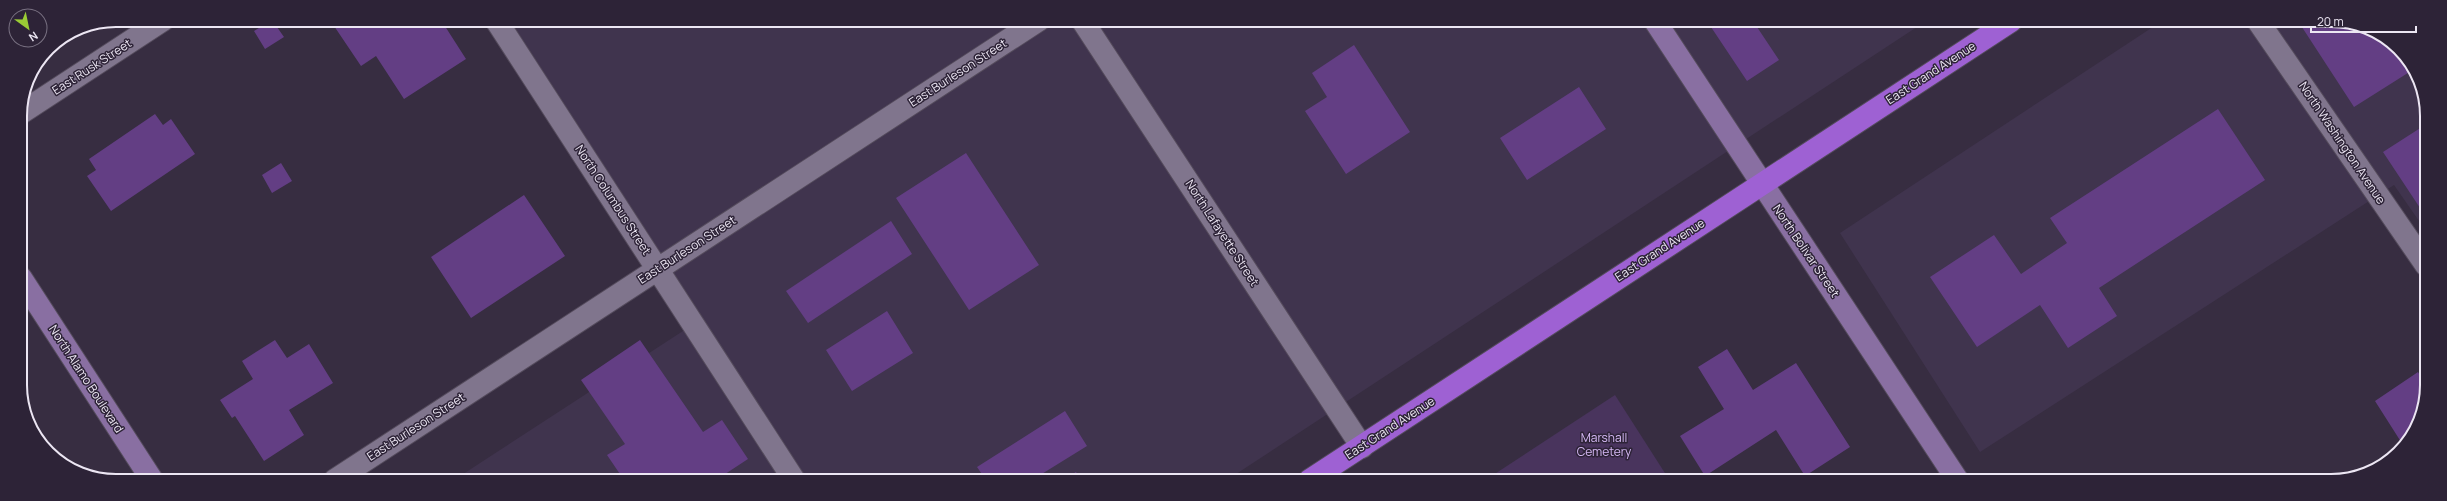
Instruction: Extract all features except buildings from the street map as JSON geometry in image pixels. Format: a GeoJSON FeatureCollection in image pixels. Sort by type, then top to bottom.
{"type":"FeatureCollection","features":[{"type":"Feature","properties":{"kind":"highway","name":"East Grand Avenue"},"geometry":{"type":"LineString","coordinates":[[1319,474],[2002,27]]}},
{"type":"Feature","properties":{"kind":"street","name":"East Rusk Street"},"geometry":{"type":"LineString","coordinates":[[28,109],[152,27]]}},
{"type":"Feature","properties":{"kind":"street","name":"North Columbus Street"},"geometry":{"type":"LineString","coordinates":[[501,27],[790,474]]}},
{"type":"Feature","properties":{"kind":"street","name":"East Burleson Street"},"geometry":{"type":"LineString","coordinates":[[344,474],[1028,27]]}},
{"type":"Feature","properties":{"kind":"street","name":"North Lafayette Street"},"geometry":{"type":"LineString","coordinates":[[1087,27],[1362,447]]}},
{"type":"Feature","properties":{"kind":"street","name":"North Bolivar Street"},"geometry":{"type":"LineString","coordinates":[[1659,27],[1953,474]]}},
{"type":"Feature","properties":{"kind":"street","name":"North Washington Avenue"},"geometry":{"type":"LineString","coordinates":[[2262,27],[2420,256]]}},
{"type":"Feature","properties":{"kind":"street","name":"North Alamo Boulevard"},"geometry":{"type":"LineString","coordinates":[[27,287],[148,474]]}},
{"type":"Feature","properties":{"kind":"shaded area"},"geometry":{"type":"Polygon","coordinates":[[[515,27],[1917,27],[1236,474],[463,474],[703,318],[515,27]]]}},
{"type":"Feature","properties":{"kind":"shaded area"},"geometry":{"type":"Polygon","coordinates":[[[2153,27],[2331,27],[2348,29],[2370,36],[2385,45],[2394,53],[2402,62],[2411,77],[2418,99],[2420,111],[2420,222],[2394,185],[1980,452],[1840,233],[2153,27]]]}},
{"type":"Feature","properties":{"kind":"green space","name":"Marshall Cemetery"},"geometry":{"type":"Polygon","coordinates":[[[1615,395],[1666,474],[1495,474],[1615,395]]]}}]}
